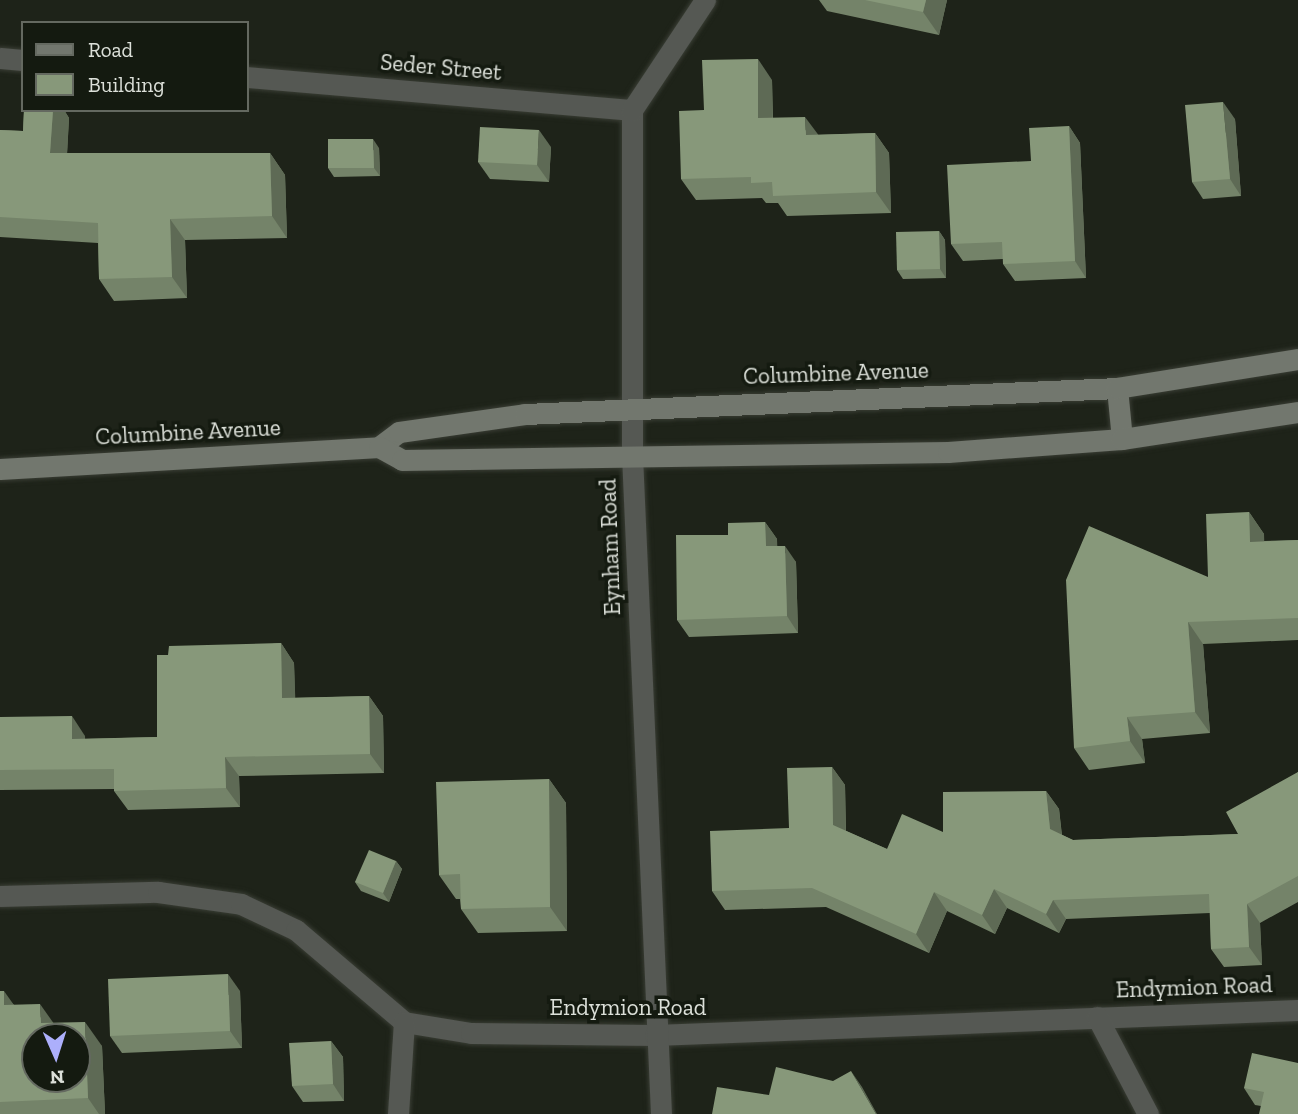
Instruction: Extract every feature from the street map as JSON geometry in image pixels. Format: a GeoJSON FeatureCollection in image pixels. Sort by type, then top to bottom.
{"type":"FeatureCollection","features":[{"type":"Feature","properties":{"kind":"main road","name":"Columbine Avenue"},"geometry":{"type":"LineString","coordinates":[[0,469],[379,447],[400,432],[631,406],[1117,388],[1298,359]]}},
{"type":"Feature","properties":{"kind":"main road"},"geometry":{"type":"LineString","coordinates":[[1117,388],[1122,439]]}},
{"type":"Feature","properties":{"kind":"main road","name":"Columbine Avenue"},"geometry":{"type":"LineString","coordinates":[[379,447],[402,460],[948,452],[1122,439],[1298,412]]}},
{"type":"Feature","properties":{"kind":"street"},"geometry":{"type":"LineString","coordinates":[[632,110],[705,0]]}},
{"type":"Feature","properties":{"kind":"street"},"geometry":{"type":"LineString","coordinates":[[0,58],[21,60]]}},
{"type":"Feature","properties":{"kind":"street","name":"Seder Street"},"geometry":{"type":"LineString","coordinates":[[248,77],[632,110]]}},
{"type":"Feature","properties":{"kind":"street","name":"Eynham Road"},"geometry":{"type":"LineString","coordinates":[[632,110],[632,456],[655,1035],[661,1114]]}},
{"type":"Feature","properties":{"kind":"street"},"geometry":{"type":"LineString","coordinates":[[0,896],[158,892],[242,904],[296,930],[404,1023],[398,1114]]}},
{"type":"Feature","properties":{"kind":"street","name":"Endymion Road"},"geometry":{"type":"LineString","coordinates":[[404,1023],[471,1033],[655,1035],[1298,1010]]}},
{"type":"Feature","properties":{"kind":"street"},"geometry":{"type":"LineString","coordinates":[[1097,1017],[1147,1114]]}},
{"type":"Feature","properties":{"kind":"building"},"geometry":{"type":"Polygon","coordinates":[[[865,0],[926,0],[923,12],[865,0]]]}},
{"type":"Feature","properties":{"kind":"building"},"geometry":{"type":"Polygon","coordinates":[[[758,59],[758,118],[805,117],[806,135],[875,133],[876,192],[773,196],[772,182],[751,183],[751,177],[681,179],[679,111],[704,110],[702,60],[758,59]]]}},
{"type":"Feature","properties":{"kind":"building"},"geometry":{"type":"Polygon","coordinates":[[[1223,102],[1230,179],[1192,182],[1185,105],[1223,102]]]}},
{"type":"Feature","properties":{"kind":"building"},"geometry":{"type":"Polygon","coordinates":[[[24,112],[53,112],[50,153],[270,153],[272,216],[170,219],[172,277],[99,279],[98,223],[0,217],[0,130],[23,131],[24,112]]]}},
{"type":"Feature","properties":{"kind":"building"},"geometry":{"type":"Polygon","coordinates":[[[1069,126],[1075,261],[1003,264],[1002,242],[951,244],[947,165],[1031,161],[1029,128],[1069,126]]]}},
{"type":"Feature","properties":{"kind":"building"},"geometry":{"type":"Polygon","coordinates":[[[480,127],[539,130],[537,165],[478,162],[480,127]]]}},
{"type":"Feature","properties":{"kind":"building"},"geometry":{"type":"Polygon","coordinates":[[[328,139],[373,139],[374,168],[328,168],[328,139]]]}},
{"type":"Feature","properties":{"kind":"building"},"geometry":{"type":"Polygon","coordinates":[[[939,231],[940,269],[897,270],[896,232],[939,231]]]}},
{"type":"Feature","properties":{"kind":"building"},"geometry":{"type":"Polygon","coordinates":[[[1249,512],[1250,542],[1298,540],[1298,618],[1188,622],[1195,712],[1127,717],[1130,741],[1074,748],[1066,580],[1089,526],[1208,577],[1206,514],[1249,512]]]}},
{"type":"Feature","properties":{"kind":"building"},"geometry":{"type":"Polygon","coordinates":[[[765,522],[766,546],[785,546],[787,616],[677,620],[676,535],[728,535],[728,523],[765,522]]]}},
{"type":"Feature","properties":{"kind":"building"},"geometry":{"type":"Polygon","coordinates":[[[281,643],[282,698],[369,696],[370,754],[225,757],[226,788],[114,791],[114,769],[0,770],[0,717],[72,716],[72,739],[157,737],[157,655],[168,655],[169,646],[281,643]]]}},
{"type":"Feature","properties":{"kind":"building"},"geometry":{"type":"Polygon","coordinates":[[[832,767],[833,825],[887,849],[902,814],[943,832],[943,792],[1046,791],[1050,829],[1073,840],[1238,834],[1226,812],[1298,772],[1298,876],[1247,904],[1249,947],[1211,949],[1209,894],[1053,900],[1046,914],[994,889],[982,915],[934,892],[916,934],[812,888],[712,891],[710,831],[789,828],[787,768],[832,767]]]}},
{"type":"Feature","properties":{"kind":"building"},"geometry":{"type":"Polygon","coordinates":[[[549,779],[550,907],[461,909],[460,874],[439,875],[436,782],[549,779]]]}},
{"type":"Feature","properties":{"kind":"building"},"geometry":{"type":"Polygon","coordinates":[[[369,850],[396,861],[383,893],[355,882],[369,850]]]}},
{"type":"Feature","properties":{"kind":"building"},"geometry":{"type":"Polygon","coordinates":[[[228,974],[230,1031],[110,1036],[108,979],[228,974]]]}},
{"type":"Feature","properties":{"kind":"building"},"geometry":{"type":"Polygon","coordinates":[[[0,991],[4,991],[4,1005],[40,1004],[41,1023],[21,1023],[21,1093],[88,1093],[88,1098],[0,1102],[0,991]]]}},
{"type":"Feature","properties":{"kind":"building"},"geometry":{"type":"Polygon","coordinates":[[[331,1041],[333,1084],[292,1086],[289,1043],[331,1041]]]}},
{"type":"Feature","properties":{"kind":"building"},"geometry":{"type":"Polygon","coordinates":[[[1252,1053],[1298,1063],[1298,1114],[1259,1114],[1264,1092],[1244,1088],[1252,1053]]]}},
{"type":"Feature","properties":{"kind":"building"},"geometry":{"type":"Polygon","coordinates":[[[776,1067],[833,1081],[851,1071],[876,1114],[712,1114],[717,1087],[769,1095],[776,1067]]]}}]}
